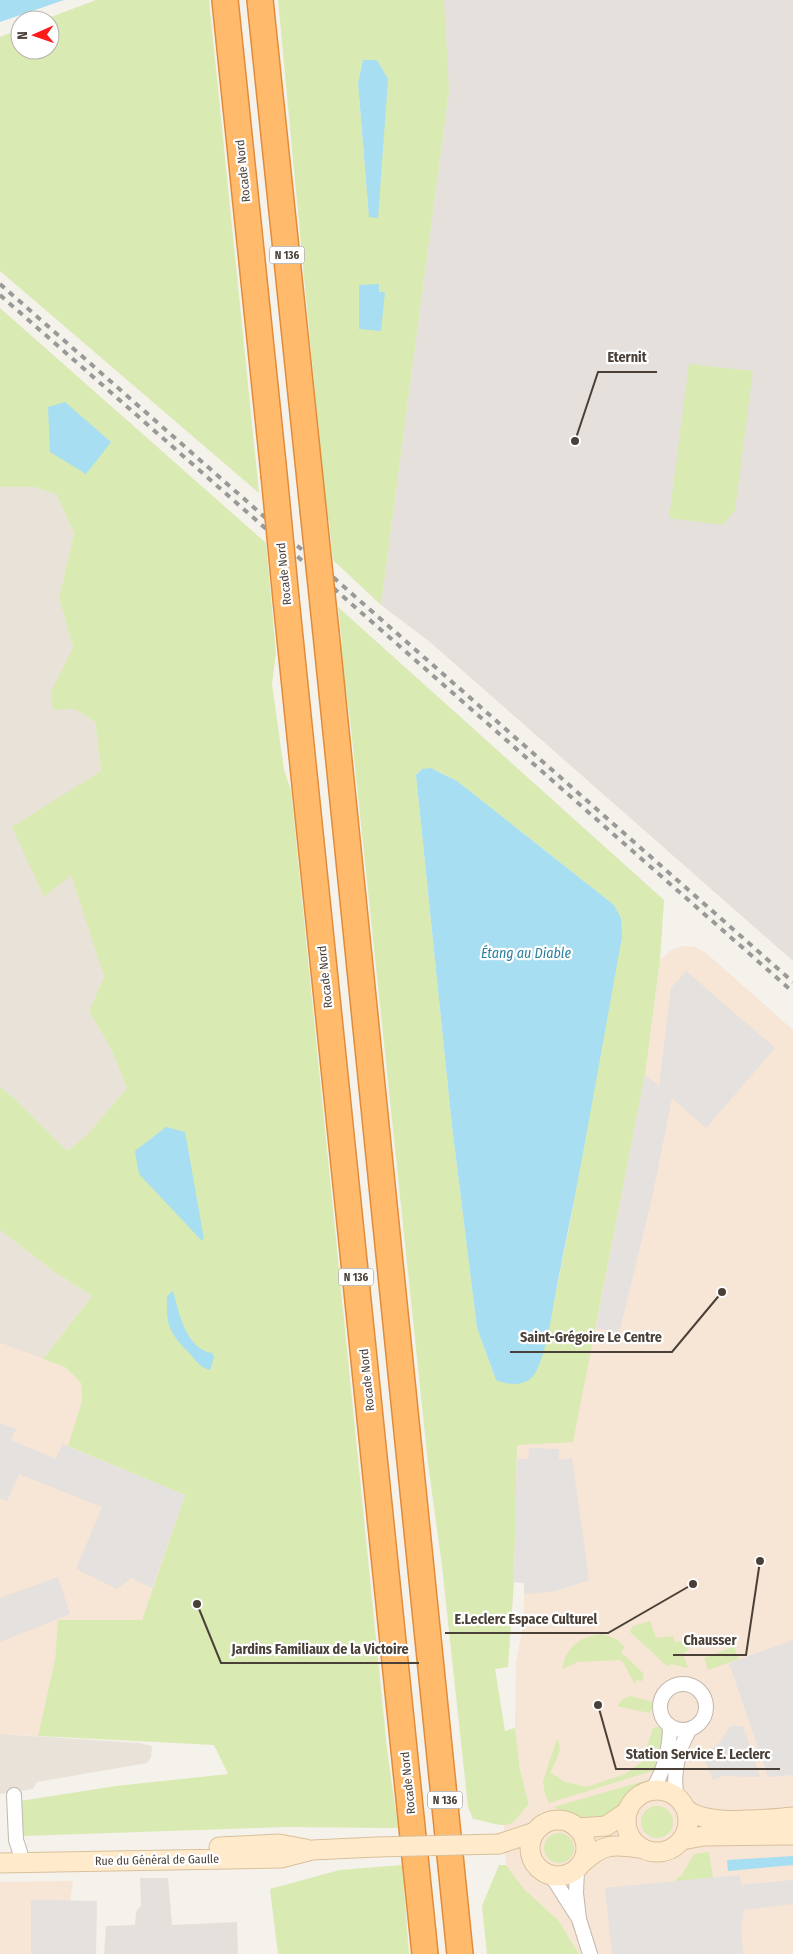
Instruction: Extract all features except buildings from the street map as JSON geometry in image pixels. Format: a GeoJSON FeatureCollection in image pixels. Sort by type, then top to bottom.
{"type":"FeatureCollection","features":[{"type":"Feature","properties":{"kind":"highway","name":"N 136"},"geometry":{"type":"LineString","coordinates":[[260,0],[460,1954]]}},
{"type":"Feature","properties":{"kind":"highway","name":"Rocade Nord"},"geometry":{"type":"LineString","coordinates":[[225,1],[425,1954]]}},
{"type":"Feature","properties":{"kind":"main road"},"geometry":{"type":"LineString","coordinates":[[579,1866],[586,1845],[577,1828],[606,1826],[626,1812],[634,1799],[652,1790],[665,1790],[695,1815],[716,1819],[793,1818]]}},
{"type":"Feature","properties":{"kind":"main road"},"geometry":{"type":"LineString","coordinates":[[551,1876],[560,1876],[579,1866],[597,1850],[609,1846],[639,1848],[648,1852],[661,1853],[674,1848],[682,1840],[688,1825],[682,1803]]}},
{"type":"Feature","properties":{"kind":"main road"},"geometry":{"type":"LineString","coordinates":[[626,1812],[626,1829],[629,1837],[639,1848]]}},
{"type":"Feature","properties":{"kind":"main road","name":"Rue du Général de Gaulle"},"geometry":{"type":"LineString","coordinates":[[0,1863],[281,1858],[312,1850],[499,1844],[535,1832],[542,1825],[556,1820],[571,1823],[577,1828]]}},
{"type":"Feature","properties":{"kind":"main road"},"geometry":{"type":"LineString","coordinates":[[532,1860],[530,1846],[535,1832]]}},
{"type":"Feature","properties":{"kind":"main road"},"geometry":{"type":"LineString","coordinates":[[682,1840],[704,1836],[793,1835]]}},
{"type":"Feature","properties":{"kind":"main road","name":"Rue du Général de Gaulle"},"geometry":{"type":"LineString","coordinates":[[0,1852],[18,1846],[279,1844],[312,1850]]}},
{"type":"Feature","properties":{"kind":"main road","name":"Rue du Général de Gaulle"},"geometry":{"type":"LineString","coordinates":[[499,1844],[532,1860],[537,1867],[551,1876]]}},
{"type":"Feature","properties":{"kind":"street"},"geometry":{"type":"LineString","coordinates":[[682,1803],[675,1774],[684,1738],[690,1729],[704,1718],[706,1706],[701,1692],[690,1685],[675,1685],[670,1688],[662,1699],[662,1714],[670,1726],[676,1729],[690,1729]]}},
{"type":"Feature","properties":{"kind":"street"},"geometry":{"type":"LineString","coordinates":[[652,1790],[661,1774],[669,1743],[670,1726]]}},
{"type":"Feature","properties":{"kind":"street"},"geometry":{"type":"LineString","coordinates":[[14,1795],[18,1846]]}},
{"type":"Feature","properties":{"kind":"street"},"geometry":{"type":"LineString","coordinates":[[579,1866],[576,1893],[579,1919],[590,1954]]}},
{"type":"Feature","properties":{"kind":"street"},"geometry":{"type":"LineString","coordinates":[[551,1876],[579,1919]]}},
{"type":"Feature","properties":{"kind":"shaded area"},"geometry":{"type":"Polygon","coordinates":[[[420,0],[793,0],[793,961],[430,642],[381,605],[449,91],[420,0]]]}},
{"type":"Feature","properties":{"kind":"shaded area"},"geometry":{"type":"Polygon","coordinates":[[[0,487],[34,487],[56,494],[74,533],[59,598],[73,647],[51,693],[95,722],[101,772],[13,827],[44,897],[71,874],[104,977],[89,1011],[111,1049],[127,1088],[87,1135],[67,1151],[14,1098],[0,1087],[0,487]]]}},
{"type":"Feature","properties":{"kind":"shaded area"},"geometry":{"type":"Polygon","coordinates":[[[682,946],[695,947],[706,953],[793,1030],[793,1954],[579,1954],[559,1921],[524,1889],[506,1865],[504,1825],[513,1823],[521,1811],[529,1805],[520,1769],[515,1728],[516,1664],[524,1620],[524,1583],[514,1582],[517,1444],[645,1075],[660,960],[670,951],[682,946]]]}},
{"type":"Feature","properties":{"kind":"shaded area"},"geometry":{"type":"Polygon","coordinates":[[[686,971],[775,1048],[706,1128],[672,1098],[652,1198],[619,1333],[596,1328],[645,1075],[659,1086],[671,988],[686,971]]]}},
{"type":"Feature","properties":{"kind":"shaded area"},"geometry":{"type":"Polygon","coordinates":[[[0,1230],[53,1271],[92,1296],[43,1359],[0,1343],[0,1230]]]}},
{"type":"Feature","properties":{"kind":"shaded area"},"geometry":{"type":"Polygon","coordinates":[[[0,1343],[65,1367],[81,1383],[82,1401],[68,1446],[185,1495],[142,1620],[58,1620],[55,1659],[38,1736],[0,1734],[0,1343]]]}},
{"type":"Feature","properties":{"kind":"shaded area"},"geometry":{"type":"Polygon","coordinates":[[[0,1423],[16,1429],[11,1440],[56,1459],[62,1444],[185,1495],[152,1588],[131,1578],[117,1589],[76,1569],[102,1507],[19,1474],[7,1501],[0,1498],[0,1423]]]}},
{"type":"Feature","properties":{"kind":"shaded area"},"geometry":{"type":"Polygon","coordinates":[[[529,1448],[559,1449],[559,1460],[572,1458],[589,1580],[556,1591],[524,1594],[524,1583],[514,1582],[517,1459],[528,1459],[529,1448]]]}},
{"type":"Feature","properties":{"kind":"shaded area"},"geometry":{"type":"Polygon","coordinates":[[[58,1577],[70,1614],[0,1642],[0,1598],[58,1577]]]}},
{"type":"Feature","properties":{"kind":"shaded area"},"geometry":{"type":"Polygon","coordinates":[[[793,1640],[793,1775],[768,1777],[729,1663],[793,1640]]]}},
{"type":"Feature","properties":{"kind":"shaded area"},"geometry":{"type":"Polygon","coordinates":[[[730,1726],[743,1726],[760,1777],[723,1776],[713,1780],[702,1753],[712,1749],[720,1742],[730,1726]]]}},
{"type":"Feature","properties":{"kind":"shaded area"},"geometry":{"type":"Polygon","coordinates":[[[0,1734],[140,1743],[152,1746],[151,1757],[147,1763],[37,1782],[33,1789],[0,1794],[0,1734]]]}},
{"type":"Feature","properties":{"kind":"shaded area"},"geometry":{"type":"Polygon","coordinates":[[[740,1875],[741,1885],[793,1880],[793,1904],[744,1910],[741,1927],[743,1954],[612,1954],[605,1888],[740,1875]]]}},
{"type":"Feature","properties":{"kind":"shaded area"},"geometry":{"type":"Polygon","coordinates":[[[140,1878],[168,1878],[172,1925],[237,1922],[238,1954],[104,1954],[106,1926],[135,1925],[136,1912],[141,1905],[140,1878]]]}},
{"type":"Feature","properties":{"kind":"shaded area"},"geometry":{"type":"Polygon","coordinates":[[[73,1881],[63,1954],[0,1954],[0,1882],[73,1881]]]}},
{"type":"Feature","properties":{"kind":"shaded area"},"geometry":{"type":"Polygon","coordinates":[[[31,1900],[97,1901],[96,1954],[31,1954],[31,1900]]]}},
{"type":"Feature","properties":{"kind":"green space"},"geometry":{"type":"Polygon","coordinates":[[[96,0],[209,0],[259,493],[0,271],[0,37],[10,33],[10,60],[60,60],[60,14],[96,0]]]}},
{"type":"Feature","properties":{"kind":"green space"},"geometry":{"type":"Polygon","coordinates":[[[278,0],[444,0],[449,91],[381,605],[333,560],[329,520],[327,520],[278,0]],[[363,60],[358,83],[369,217],[363,60]]]}},
{"type":"Feature","properties":{"kind":"green space"},"geometry":{"type":"Polygon","coordinates":[[[0,308],[266,543],[276,653],[272,684],[284,770],[291,790],[387,1749],[398,1828],[285,1827],[23,1836],[20,1801],[116,1786],[228,1774],[214,1745],[38,1736],[55,1659],[58,1620],[142,1620],[185,1495],[68,1446],[82,1401],[81,1383],[65,1367],[43,1359],[92,1296],[53,1271],[0,1230],[0,1087],[14,1098],[67,1151],[87,1135],[127,1088],[111,1049],[89,1011],[104,977],[71,875],[44,897],[12,827],[101,771],[95,722],[75,709],[53,710],[51,692],[73,647],[59,598],[74,533],[56,494],[34,487],[0,487],[0,308]],[[65,403],[50,431],[50,452],[111,442],[65,403]]]}},
{"type":"Feature","properties":{"kind":"green space"},"geometry":{"type":"Polygon","coordinates":[[[689,364],[753,371],[735,511],[722,525],[669,518],[689,364]]]}},
{"type":"Feature","properties":{"kind":"green space"},"geometry":{"type":"Polygon","coordinates":[[[338,607],[664,900],[660,960],[645,1075],[573,1442],[517,1445],[514,1582],[508,1667],[495,1669],[505,1731],[515,1728],[520,1769],[529,1805],[508,1825],[498,1825],[473,1819],[468,1807],[442,1566],[428,1463],[350,719],[339,645],[342,644],[338,607]],[[422,769],[416,775],[452,1126],[477,1328],[496,1380],[543,1354],[570,1223],[621,918],[614,905],[457,781],[438,771],[422,769]]]}},
{"type":"Feature","properties":{"kind":"green space"},"geometry":{"type":"Polygon","coordinates":[[[650,1621],[656,1638],[673,1636],[675,1642],[687,1640],[690,1648],[683,1654],[688,1668],[671,1664],[667,1666],[630,1632],[633,1626],[650,1621]]]}},
{"type":"Feature","properties":{"kind":"green space"},"geometry":{"type":"Polygon","coordinates":[[[602,1634],[616,1639],[625,1647],[621,1652],[644,1674],[642,1681],[636,1680],[635,1685],[623,1662],[619,1660],[578,1662],[562,1669],[567,1654],[575,1644],[594,1635],[602,1634]]]}},
{"type":"Feature","properties":{"kind":"green space"},"geometry":{"type":"Polygon","coordinates":[[[734,1646],[739,1659],[708,1670],[704,1658],[734,1646]]]}},
{"type":"Feature","properties":{"kind":"green space"},"geometry":{"type":"Polygon","coordinates":[[[630,1696],[653,1702],[653,1709],[649,1713],[617,1706],[623,1699],[630,1696]]]}},
{"type":"Feature","properties":{"kind":"green space"},"geometry":{"type":"Polygon","coordinates":[[[658,1727],[662,1730],[663,1734],[655,1770],[549,1803],[543,1781],[557,1739],[560,1747],[559,1752],[550,1772],[565,1782],[587,1787],[625,1774],[642,1762],[653,1728],[658,1727]]]}},
{"type":"Feature","properties":{"kind":"green space"},"geometry":{"type":"Polygon","coordinates":[[[651,1779],[647,1784],[629,1794],[617,1810],[602,1819],[577,1819],[554,1807],[651,1779]]]}},
{"type":"Feature","properties":{"kind":"green space"},"geometry":{"type":"Polygon","coordinates":[[[657,1806],[663,1807],[668,1811],[672,1816],[672,1828],[668,1833],[663,1837],[657,1838],[651,1837],[646,1833],[642,1828],[641,1822],[642,1816],[646,1811],[651,1807],[657,1806]]]}},
{"type":"Feature","properties":{"kind":"green space"},"geometry":{"type":"Polygon","coordinates":[[[559,1833],[565,1834],[573,1842],[573,1854],[565,1862],[559,1863],[553,1862],[545,1854],[544,1848],[545,1842],[553,1834],[559,1833]]]}},
{"type":"Feature","properties":{"kind":"green space"},"geometry":{"type":"Polygon","coordinates":[[[709,1852],[713,1878],[674,1881],[681,1876],[694,1854],[709,1852]]]}},
{"type":"Feature","properties":{"kind":"green space"},"geometry":{"type":"Polygon","coordinates":[[[402,1865],[409,1954],[278,1954],[270,1889],[340,1870],[402,1865]]]}},
{"type":"Feature","properties":{"kind":"green space"},"geometry":{"type":"Polygon","coordinates":[[[499,1865],[506,1865],[524,1889],[559,1921],[579,1954],[487,1954],[482,1906],[499,1865]]]}},
{"type":"Feature","properties":{"kind":"water"},"geometry":{"type":"Polygon","coordinates":[[[0,0],[64,0],[35,10],[10,10],[10,19],[0,22],[0,0]]]}},
{"type":"Feature","properties":{"kind":"water"},"geometry":{"type":"Polygon","coordinates":[[[363,60],[377,60],[388,79],[378,218],[369,217],[358,83],[363,60]]]}},
{"type":"Feature","properties":{"kind":"water"},"geometry":{"type":"Polygon","coordinates":[[[379,284],[379,292],[385,292],[381,331],[359,329],[359,285],[379,284]]]}},
{"type":"Feature","properties":{"kind":"water"},"geometry":{"type":"Polygon","coordinates":[[[65,402],[111,442],[86,474],[50,452],[48,407],[65,402]]]}},
{"type":"Feature","properties":{"kind":"water","name":"Étang au Diable"},"geometry":{"type":"Polygon","coordinates":[[[431,768],[457,781],[614,905],[621,918],[622,937],[549,1329],[543,1355],[534,1375],[526,1382],[516,1384],[496,1380],[477,1328],[452,1126],[416,775],[422,769],[431,768]]]}},
{"type":"Feature","properties":{"kind":"water"},"geometry":{"type":"Polygon","coordinates":[[[166,1127],[185,1132],[204,1239],[201,1240],[139,1174],[135,1151],[166,1127]]]}},
{"type":"Feature","properties":{"kind":"water"},"geometry":{"type":"Polygon","coordinates":[[[173,1291],[185,1329],[196,1345],[212,1353],[214,1357],[210,1370],[198,1363],[170,1328],[167,1315],[167,1296],[173,1291]]]}},
{"type":"Feature","properties":{"kind":"water"},"geometry":{"type":"Polygon","coordinates":[[[793,1856],[793,1865],[728,1871],[727,1860],[793,1856]]]}},
{"type":"Feature","properties":{"kind":"railway"},"geometry":{"type":"LineString","coordinates":[[0,284],[793,982]]}},
{"type":"Feature","properties":{"kind":"railway"},"geometry":{"type":"LineString","coordinates":[[0,295],[793,992]]}},
{"type":"Feature","properties":{"kind":"place","name":"Eternit"},"geometry":{"type":"Point","coordinates":[575,441]}},
{"type":"Feature","properties":{"kind":"place","name":"Saint-Grégoire Le Centre"},"geometry":{"type":"Point","coordinates":[722,1292]}},
{"type":"Feature","properties":{"kind":"place","name":"Chausser"},"geometry":{"type":"Point","coordinates":[760,1561]}},
{"type":"Feature","properties":{"kind":"place","name":"E.Leclerc Espace Culturel"},"geometry":{"type":"Point","coordinates":[693,1584]}},
{"type":"Feature","properties":{"kind":"place","name":"Jardins Familiaux de la Victoire"},"geometry":{"type":"Point","coordinates":[197,1604]}},
{"type":"Feature","properties":{"kind":"place","name":"Station Service E. Leclerc"},"geometry":{"type":"Point","coordinates":[598,1705]}}]}
